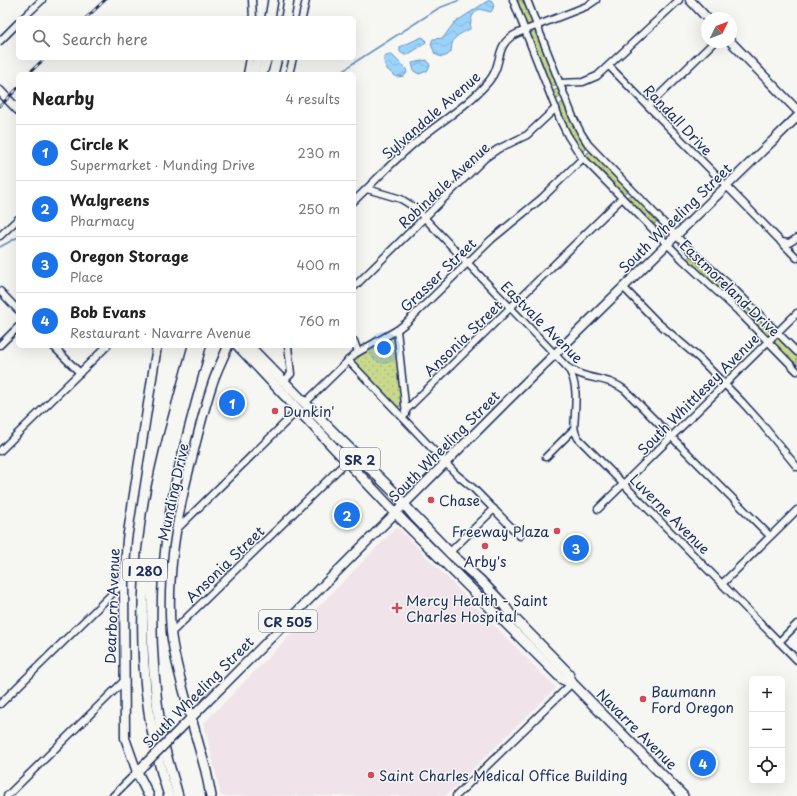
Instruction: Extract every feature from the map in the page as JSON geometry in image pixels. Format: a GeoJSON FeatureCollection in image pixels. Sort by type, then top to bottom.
{"type":"FeatureCollection","features":[{"type":"Feature","properties":{"kind":"highway"},"geometry":{"type":"LineString","coordinates":[[270,16],[273,0]]}},
{"type":"Feature","properties":{"kind":"highway"},"geometry":{"type":"LineString","coordinates":[[276,16],[279,0]]}},
{"type":"Feature","properties":{"kind":"highway"},"geometry":{"type":"LineString","coordinates":[[286,16],[289,0]]}},
{"type":"Feature","properties":{"kind":"highway"},"geometry":{"type":"LineString","coordinates":[[254,72],[257,60]]}},
{"type":"Feature","properties":{"kind":"highway"},"geometry":{"type":"LineString","coordinates":[[262,72],[266,60]]}},
{"type":"Feature","properties":{"kind":"highway"},"geometry":{"type":"LineString","coordinates":[[274,72],[277,60]]}},
{"type":"Feature","properties":{"kind":"highway","name":"I 280"},"geometry":{"type":"LineString","coordinates":[[169,796],[156,748],[147,694],[144,668],[143,595],[150,526],[162,461],[192,348]]}},
{"type":"Feature","properties":{"kind":"highway","name":"I 280"},"geometry":{"type":"LineString","coordinates":[[178,796],[160,726],[153,662],[152,601],[156,540],[164,495],[201,348]]}},
{"type":"Feature","properties":{"kind":"highway","name":"Navarre Avenue"},"geometry":{"type":"LineString","coordinates":[[240,348],[251,360],[341,440],[395,493],[450,552],[480,580],[510,614],[568,673],[572,683],[683,796]]}},
{"type":"Feature","properties":{"kind":"highway","name":"Navarre Avenue"},"geometry":{"type":"LineString","coordinates":[[251,348],[280,385],[293,390],[302,405],[347,461],[396,513],[562,679],[572,683]]}},
{"type":"Feature","properties":{"kind":"highway"},"geometry":{"type":"LineString","coordinates":[[251,360],[254,358],[256,359],[278,382],[293,390]]}},
{"type":"Feature","properties":{"kind":"highway"},"geometry":{"type":"LineString","coordinates":[[445,563],[459,570],[494,605],[500,602]]}},
{"type":"Feature","properties":{"kind":"highway"},"geometry":{"type":"LineString","coordinates":[[513,630],[520,629],[532,642],[545,650]]}},
{"type":"Feature","properties":{"kind":"highway"},"geometry":{"type":"LineString","coordinates":[[191,718],[211,796]]}},
{"type":"Feature","properties":{"kind":"highway"},"geometry":{"type":"LineString","coordinates":[[140,769],[149,796]]}},
{"type":"Feature","properties":{"kind":"main road"},"geometry":{"type":"LineString","coordinates":[[690,0],[701,12]]}},
{"type":"Feature","properties":{"kind":"main road"},"geometry":{"type":"LineString","coordinates":[[736,48],[797,110]]}},
{"type":"Feature","properties":{"kind":"main road"},"geometry":{"type":"LineString","coordinates":[[0,91],[16,108]]}},
{"type":"Feature","properties":{"kind":"main road","name":"South Wheeling Street"},"geometry":{"type":"LineString","coordinates":[[140,769],[555,354],[797,117]]}},
{"type":"Feature","properties":{"kind":"main road","name":"Dearborn Avenue"},"geometry":{"type":"LineString","coordinates":[[140,769],[125,738],[124,582],[127,539],[156,348]]}},
{"type":"Feature","properties":{"kind":"main road","name":"Munding Drive"},"geometry":{"type":"LineString","coordinates":[[191,718],[175,655],[172,633],[170,600],[176,530],[187,476],[206,403],[212,383],[227,348]]}},
{"type":"Feature","properties":{"kind":"street"},"geometry":{"type":"LineString","coordinates":[[25,16],[42,0]]}},
{"type":"Feature","properties":{"kind":"street"},"geometry":{"type":"LineString","coordinates":[[252,0],[252,16]]}},
{"type":"Feature","properties":{"kind":"street"},"geometry":{"type":"LineString","coordinates":[[302,16],[306,0]]}},
{"type":"Feature","properties":{"kind":"street","name":"Eastmoreland Drive"},"geometry":{"type":"LineString","coordinates":[[513,0],[566,132],[582,157],[667,245],[725,298],[797,371]]}},
{"type":"Feature","properties":{"kind":"street","name":"Eastmoreland Drive"},"geometry":{"type":"LineString","coordinates":[[527,0],[577,126],[591,147],[691,251],[734,289],[797,352]]}},
{"type":"Feature","properties":{"kind":"street","name":"Sylvandale Avenue"},"geometry":{"type":"LineString","coordinates":[[356,199],[408,148],[456,112],[487,84],[495,72],[500,50],[503,44],[513,36],[525,30],[587,6],[596,0]]}},
{"type":"Feature","properties":{"kind":"street"},"geometry":{"type":"LineString","coordinates":[[548,90],[560,84],[580,82],[597,76],[679,0]]}},
{"type":"Feature","properties":{"kind":"street"},"geometry":{"type":"LineString","coordinates":[[0,41],[16,25]]}},
{"type":"Feature","properties":{"kind":"street"},"geometry":{"type":"LineString","coordinates":[[648,106],[708,48]]}},
{"type":"Feature","properties":{"kind":"street"},"geometry":{"type":"LineString","coordinates":[[247,72],[250,60]]}},
{"type":"Feature","properties":{"kind":"street"},"geometry":{"type":"LineString","coordinates":[[290,72],[292,60]]}},
{"type":"Feature","properties":{"kind":"street","name":"Randall Drive"},"geometry":{"type":"LineString","coordinates":[[609,66],[797,258]]}},
{"type":"Feature","properties":{"kind":"street"},"geometry":{"type":"LineString","coordinates":[[555,106],[566,99]]}},
{"type":"Feature","properties":{"kind":"street","name":"Robindale Avenue"},"geometry":{"type":"LineString","coordinates":[[356,285],[485,158],[498,149],[527,135],[555,106]]}},
{"type":"Feature","properties":{"kind":"street","name":"Grasser Street"},"geometry":{"type":"LineString","coordinates":[[176,530],[348,360],[358,352],[406,324],[500,232],[542,198],[591,147]]}},
{"type":"Feature","properties":{"kind":"street","name":"Eastvale Avenue"},"geometry":{"type":"LineString","coordinates":[[367,189],[404,200],[414,207],[567,367],[580,375],[605,379],[622,387],[770,536]]}},
{"type":"Feature","properties":{"kind":"street","name":"Ansonia Street"},"geometry":{"type":"LineString","coordinates":[[405,411],[622,198],[632,190]]}},
{"type":"Feature","properties":{"kind":"street"},"geometry":{"type":"LineString","coordinates":[[0,236],[16,220]]}},
{"type":"Feature","properties":{"kind":"street"},"geometry":{"type":"LineString","coordinates":[[652,229],[662,221]]}},
{"type":"Feature","properties":{"kind":"street"},"geometry":{"type":"LineString","coordinates":[[780,241],[789,243],[797,238]]}},
{"type":"Feature","properties":{"kind":"street"},"geometry":{"type":"LineString","coordinates":[[797,238],[797,245]]}},
{"type":"Feature","properties":{"kind":"street"},"geometry":{"type":"LineString","coordinates":[[682,259],[691,251]]}},
{"type":"Feature","properties":{"kind":"street"},"geometry":{"type":"LineString","coordinates":[[623,287],[725,384],[756,417],[797,467]]}},
{"type":"Feature","properties":{"kind":"street"},"geometry":{"type":"LineString","coordinates":[[0,290],[16,308]]}},
{"type":"Feature","properties":{"kind":"street","name":"South Whittlesey Avenue"},"geometry":{"type":"LineString","coordinates":[[598,509],[797,313]]}},
{"type":"Feature","properties":{"kind":"street"},"geometry":{"type":"LineString","coordinates":[[0,345],[16,329]]}},
{"type":"Feature","properties":{"kind":"street"},"geometry":{"type":"LineString","coordinates":[[397,330],[406,422]]}},
{"type":"Feature","properties":{"kind":"street"},"geometry":{"type":"LineString","coordinates":[[356,346],[358,352]]}},
{"type":"Feature","properties":{"kind":"street"},"geometry":{"type":"LineString","coordinates":[[55,348],[80,373]]}},
{"type":"Feature","properties":{"kind":"street"},"geometry":{"type":"LineString","coordinates":[[0,451],[105,348]]}},
{"type":"Feature","properties":{"kind":"street"},"geometry":{"type":"LineString","coordinates":[[280,385],[291,374],[288,348]]}},
{"type":"Feature","properties":{"kind":"street"},"geometry":{"type":"LineString","coordinates":[[348,360],[446,463],[474,488],[520,536]]}},
{"type":"Feature","properties":{"kind":"street"},"geometry":{"type":"LineString","coordinates":[[546,457],[574,429],[575,385],[574,378],[567,367]]}},
{"type":"Feature","properties":{"kind":"street","name":"Luverne Avenue"},"geometry":{"type":"LineString","coordinates":[[574,429],[580,440],[797,660]]}},
{"type":"Feature","properties":{"kind":"street","name":"Ansonia Street"},"geometry":{"type":"LineString","coordinates":[[172,633],[347,461]]}},
{"type":"Feature","properties":{"kind":"street"},"geometry":{"type":"LineString","coordinates":[[450,552],[494,509]]}},
{"type":"Feature","properties":{"kind":"street"},"geometry":{"type":"LineString","coordinates":[[722,584],[797,510]]}},
{"type":"Feature","properties":{"kind":"street"},"geometry":{"type":"LineString","coordinates":[[0,704],[124,582]]}},
{"type":"Feature","properties":{"kind":"street"},"geometry":{"type":"LineString","coordinates":[[779,642],[797,624]]}},
{"type":"Feature","properties":{"kind":"street"},"geometry":{"type":"LineString","coordinates":[[7,796],[124,681]]}},
{"type":"Feature","properties":{"kind":"street"},"geometry":{"type":"LineString","coordinates":[[456,796],[572,683]]}},
{"type":"Feature","properties":{"kind":"street","name":"South Wheeling Street"},"geometry":{"type":"LineString","coordinates":[[113,796],[140,769]]}},
{"type":"Feature","properties":{"kind":"shaded area","name":"Mercy Health - Saint Charles Hospital"},"geometry":{"type":"Polygon","coordinates":[[[398,528],[556,688],[445,796],[221,796],[204,723],[395,529],[398,528]]]}},
{"type":"Feature","properties":{"kind":"green space"},"geometry":{"type":"Polygon","coordinates":[[[516,0],[525,0],[533,23],[529,26],[526,25],[516,0]]]}},
{"type":"Feature","properties":{"kind":"green space"},"geometry":{"type":"Polygon","coordinates":[[[532,30],[537,32],[557,83],[554,86],[549,85],[530,36],[532,30]]]}},
{"type":"Feature","properties":{"kind":"green space"},"geometry":{"type":"Polygon","coordinates":[[[557,89],[562,94],[557,99],[552,94],[557,89]]]}},
{"type":"Feature","properties":{"kind":"green space"},"geometry":{"type":"Polygon","coordinates":[[[561,103],[566,105],[586,144],[586,148],[583,151],[570,135],[558,108],[561,103]]]}},
{"type":"Feature","properties":{"kind":"green space"},"geometry":{"type":"Polygon","coordinates":[[[587,153],[593,153],[626,188],[626,192],[623,194],[620,193],[586,158],[587,153]]]}},
{"type":"Feature","properties":{"kind":"green space"},"geometry":{"type":"Polygon","coordinates":[[[630,195],[634,195],[656,218],[657,220],[655,224],[652,225],[627,199],[630,195]]]}},
{"type":"Feature","properties":{"kind":"green space"},"geometry":{"type":"Polygon","coordinates":[[[662,225],[667,230],[662,235],[657,230],[662,225]]]}},
{"type":"Feature","properties":{"kind":"green space"},"geometry":{"type":"Polygon","coordinates":[[[690,255],[692,255],[729,287],[772,330],[773,333],[770,336],[766,336],[687,262],[690,255]]]}},
{"type":"Feature","properties":{"kind":"green space"},"geometry":{"type":"Polygon","coordinates":[[[391,337],[395,338],[396,340],[402,402],[399,407],[396,406],[354,363],[356,356],[391,337]]]}},
{"type":"Feature","properties":{"kind":"green space"},"geometry":{"type":"Polygon","coordinates":[[[775,337],[779,337],[797,355],[797,367],[774,343],[773,340],[775,337]]]}},
{"type":"Feature","properties":{"kind":"water"},"geometry":{"type":"Polygon","coordinates":[[[491,0],[494,4],[491,12],[479,9],[474,13],[470,29],[456,37],[451,52],[443,57],[435,54],[431,44],[433,39],[443,38],[454,23],[491,0]]]}},
{"type":"Feature","properties":{"kind":"water"},"geometry":{"type":"Polygon","coordinates":[[[422,37],[426,42],[420,47],[406,55],[400,52],[400,47],[422,37]]]}},
{"type":"Feature","properties":{"kind":"water"},"geometry":{"type":"Polygon","coordinates":[[[391,54],[406,69],[407,73],[404,76],[397,77],[389,71],[384,64],[384,57],[391,54]]]}},
{"type":"Feature","properties":{"kind":"water"},"geometry":{"type":"Polygon","coordinates":[[[427,60],[430,66],[427,71],[419,74],[414,71],[412,63],[427,60]]]}},
{"type":"Feature","properties":{"kind":"waterway"},"geometry":{"type":"LineString","coordinates":[[342,72],[352,64],[439,8],[460,0]]}},
{"type":"Feature","properties":{"kind":"waterway"},"geometry":{"type":"LineString","coordinates":[[0,247],[16,238]]}},
{"type":"Feature","properties":{"kind":"railway"},"geometry":{"type":"LineString","coordinates":[[88,16],[105,0]]}},
{"type":"Feature","properties":{"kind":"railway"},"geometry":{"type":"LineString","coordinates":[[30,72],[43,60]]}},
{"type":"Feature","properties":{"kind":"railway"},"geometry":{"type":"LineString","coordinates":[[0,106],[16,90]]}},
{"type":"Feature","properties":{"kind":"place","name":"Circle K"},"geometry":{"type":"Point","coordinates":[232,403]}},
{"type":"Feature","properties":{"kind":"place","name":"Dunkin'"},"geometry":{"type":"Point","coordinates":[275,411]}},
{"type":"Feature","properties":{"kind":"place","name":"Chase"},"geometry":{"type":"Point","coordinates":[431,500]}},
{"type":"Feature","properties":{"kind":"place","name":"Walgreens"},"geometry":{"type":"Point","coordinates":[347,515]}},
{"type":"Feature","properties":{"kind":"place","name":"Freeway Plaza"},"geometry":{"type":"Point","coordinates":[557,531]}},
{"type":"Feature","properties":{"kind":"place","name":"Arby's"},"geometry":{"type":"Point","coordinates":[485,546]}},
{"type":"Feature","properties":{"kind":"place","name":"Oregon Storage"},"geometry":{"type":"Point","coordinates":[576,548]}},
{"type":"Feature","properties":{"kind":"place","name":"Mercy Health - Saint Charles Hospital"},"geometry":{"type":"Point","coordinates":[397,608]}},
{"type":"Feature","properties":{"kind":"place","name":"Baumann Ford Oregon"},"geometry":{"type":"Point","coordinates":[643,699]}},
{"type":"Feature","properties":{"kind":"place","name":"Bob Evans"},"geometry":{"type":"Point","coordinates":[703,763]}},
{"type":"Feature","properties":{"kind":"place","name":"Saint Charles Medical Office Building"},"geometry":{"type":"Point","coordinates":[371,775]}}]}
